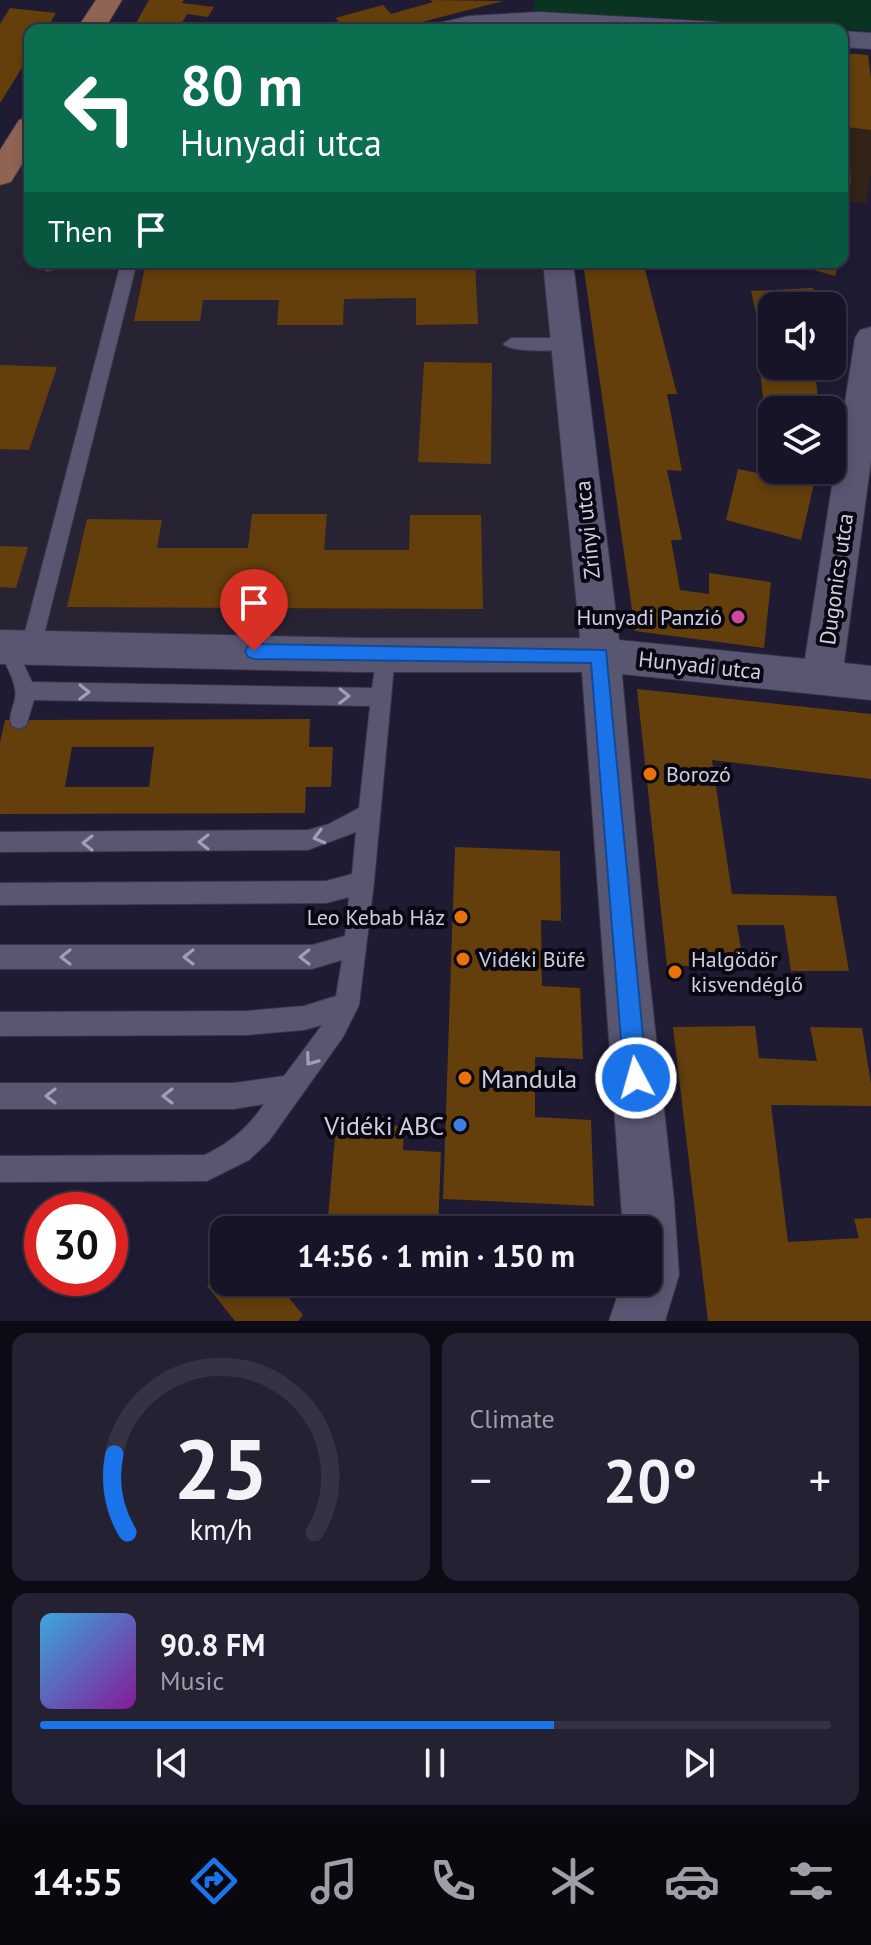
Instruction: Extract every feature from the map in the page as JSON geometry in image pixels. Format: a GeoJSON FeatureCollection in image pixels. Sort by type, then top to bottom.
{"type":"FeatureCollection","features":[{"type":"Feature","properties":{"kind":"main road"},"geometry":{"type":"LineString","coordinates":[[94,24],[109,0]]}},
{"type":"Feature","properties":{"kind":"main road"},"geometry":{"type":"LineString","coordinates":[[11,159],[24,136]]}},
{"type":"Feature","properties":{"kind":"street"},"geometry":{"type":"LineString","coordinates":[[459,24],[531,17],[631,24]]}},
{"type":"Feature","properties":{"kind":"street"},"geometry":{"type":"LineString","coordinates":[[848,39],[871,41]]}},
{"type":"Feature","properties":{"kind":"street","name":"Zrínyi utca"},"geometry":{"type":"LineString","coordinates":[[559,268],[599,655],[652,1260],[652,1275],[637,1321]]}},
{"type":"Feature","properties":{"kind":"street","name":"Dugonics utca"},"geometry":{"type":"LineString","coordinates":[[822,678],[871,338]]}},
{"type":"Feature","properties":{"kind":"street","name":"Hunyadi utca"},"geometry":{"type":"LineString","coordinates":[[12,647],[385,655],[599,655],[871,683]]}},
{"type":"Feature","properties":{"kind":"lane"},"geometry":{"type":"LineString","coordinates":[[19,720],[26,691],[12,647],[127,268]]}},
{"type":"Feature","properties":{"kind":"lane"},"geometry":{"type":"LineString","coordinates":[[511,344],[567,344]]}},
{"type":"Feature","properties":{"kind":"lane"},"geometry":{"type":"LineString","coordinates":[[0,1169],[207,1168],[240,1151],[260,1132],[347,1005],[363,882],[385,655]]}},
{"type":"Feature","properties":{"kind":"lane"},"geometry":{"type":"LineString","coordinates":[[26,691],[381,697]]}},
{"type":"Feature","properties":{"kind":"lane"},"geometry":{"type":"LineString","coordinates":[[0,842],[308,840],[333,833],[370,813]]}},
{"type":"Feature","properties":{"kind":"lane"},"geometry":{"type":"LineString","coordinates":[[0,894],[326,892],[363,882]]}},
{"type":"Feature","properties":{"kind":"lane"},"geometry":{"type":"LineString","coordinates":[[0,957],[312,957],[356,945]]}},
{"type":"Feature","properties":{"kind":"lane"},"geometry":{"type":"LineString","coordinates":[[0,1024],[246,1023],[304,1018],[347,1005]]}},
{"type":"Feature","properties":{"kind":"lane"},"geometry":{"type":"LineString","coordinates":[[0,1096],[243,1095],[291,1088]]}},
{"type":"Feature","properties":{"kind":"shaded area"},"geometry":{"type":"Polygon","coordinates":[[[848,53],[868,55],[871,173],[866,203],[848,202],[848,53]]]}},
{"type":"Feature","properties":{"kind":"shaded area"},"geometry":{"type":"Polygon","coordinates":[[[24,154],[24,268],[559,268],[599,655],[0,647],[0,175],[24,154]]]}},
{"type":"Feature","properties":{"kind":"green space"},"geometry":{"type":"Polygon","coordinates":[[[534,0],[871,0],[871,31],[848,30],[848,24],[753,24],[534,11],[534,0]]]}},
{"type":"Feature","properties":{"kind":"building"},"geometry":{"type":"Polygon","coordinates":[[[149,0],[184,0],[182,3],[214,7],[208,17],[187,14],[181,24],[135,24],[149,0]]]}},
{"type":"Feature","properties":{"kind":"building"},"geometry":{"type":"Polygon","coordinates":[[[430,0],[503,1],[414,24],[330,24],[339,21],[335,18],[383,5],[391,14],[433,2],[430,0]]]}},
{"type":"Feature","properties":{"kind":"building"},"geometry":{"type":"Polygon","coordinates":[[[10,8],[56,13],[50,24],[24,24],[24,65],[0,103],[0,24],[10,8]]]}},
{"type":"Feature","properties":{"kind":"building"},"geometry":{"type":"Polygon","coordinates":[[[848,53],[868,55],[871,130],[848,127],[848,53]]]}},
{"type":"Feature","properties":{"kind":"building"},"geometry":{"type":"Polygon","coordinates":[[[848,141],[851,183],[848,183],[848,141]]]}},
{"type":"Feature","properties":{"kind":"building"},"geometry":{"type":"Polygon","coordinates":[[[145,268],[475,268],[478,324],[416,325],[416,298],[344,299],[343,325],[277,325],[279,300],[203,300],[200,321],[134,321],[145,268]]]}},
{"type":"Feature","properties":{"kind":"building"},"geometry":{"type":"Polygon","coordinates":[[[584,268],[645,268],[677,394],[667,394],[682,471],[667,470],[682,540],[671,540],[680,590],[709,594],[709,573],[771,582],[764,648],[635,631],[584,268]]]}},
{"type":"Feature","properties":{"kind":"building"},"geometry":{"type":"Polygon","coordinates":[[[807,268],[837,268],[835,276],[807,268]]]}},
{"type":"Feature","properties":{"kind":"building"},"geometry":{"type":"Polygon","coordinates":[[[813,288],[814,292],[758,292],[758,323],[751,291],[813,288]]]}},
{"type":"Feature","properties":{"kind":"building"},"geometry":{"type":"Polygon","coordinates":[[[424,362],[492,363],[491,464],[418,462],[424,362]]]}},
{"type":"Feature","properties":{"kind":"building"},"geometry":{"type":"Polygon","coordinates":[[[0,365],[57,367],[29,450],[0,449],[0,365]]]}},
{"type":"Feature","properties":{"kind":"building"},"geometry":{"type":"Polygon","coordinates":[[[761,380],[816,380],[817,396],[763,396],[761,380]]]}},
{"type":"Feature","properties":{"kind":"building"},"geometry":{"type":"Polygon","coordinates":[[[738,469],[758,473],[758,484],[814,484],[801,540],[726,520],[738,469]]]}},
{"type":"Feature","properties":{"kind":"building"},"geometry":{"type":"Polygon","coordinates":[[[252,514],[327,514],[324,550],[409,550],[410,515],[481,515],[483,609],[67,607],[87,519],[162,520],[157,548],[248,548],[252,514]]]}},
{"type":"Feature","properties":{"kind":"building"},"geometry":{"type":"Polygon","coordinates":[[[0,546],[28,547],[16,588],[0,587],[0,546]]]}},
{"type":"Feature","properties":{"kind":"building"},"geometry":{"type":"Polygon","coordinates":[[[637,689],[871,714],[871,779],[712,760],[732,894],[836,896],[849,971],[791,971],[784,925],[737,925],[744,966],[667,966],[637,689]]]}},
{"type":"Feature","properties":{"kind":"building"},"geometry":{"type":"Polygon","coordinates":[[[310,719],[309,747],[333,747],[331,787],[306,787],[305,813],[0,814],[0,743],[5,720],[310,719]],[[72,747],[65,787],[149,787],[154,747],[72,747]]]}},
{"type":"Feature","properties":{"kind":"building"},"geometry":{"type":"Polygon","coordinates":[[[455,847],[560,851],[561,921],[541,920],[542,986],[580,988],[583,1059],[535,1057],[535,1117],[591,1120],[594,1206],[443,1199],[455,847]]]}},
{"type":"Feature","properties":{"kind":"building"},"geometry":{"type":"Polygon","coordinates":[[[755,1026],[759,1058],[817,1061],[810,1027],[862,1028],[871,1084],[871,1106],[771,1105],[788,1242],[859,1238],[854,1219],[871,1218],[871,1321],[708,1321],[673,1027],[755,1026]]]}},
{"type":"Feature","properties":{"kind":"building"},"geometry":{"type":"Polygon","coordinates":[[[378,1125],[404,1126],[403,1150],[441,1152],[439,1216],[328,1216],[335,1136],[377,1137],[378,1125]]]}},
{"type":"Feature","properties":{"kind":"building"},"geometry":{"type":"Polygon","coordinates":[[[215,1296],[287,1296],[303,1315],[298,1321],[235,1321],[215,1296]]]}},
{"type":"Feature","properties":{"kind":"place","name":"Hunyadi Panzió"},"geometry":{"type":"Point","coordinates":[738,617]}},
{"type":"Feature","properties":{"kind":"place","name":"Borozó"},"geometry":{"type":"Point","coordinates":[650,774]}},
{"type":"Feature","properties":{"kind":"place","name":"Leo Kebab Ház"},"geometry":{"type":"Point","coordinates":[461,917]}},
{"type":"Feature","properties":{"kind":"place","name":"Vidéki Büfé"},"geometry":{"type":"Point","coordinates":[463,959]}},
{"type":"Feature","properties":{"kind":"place","name":"Halgödör kisvendéglő"},"geometry":{"type":"Point","coordinates":[675,972]}},
{"type":"Feature","properties":{"kind":"place","name":"Mandula"},"geometry":{"type":"Point","coordinates":[465,1078]}},
{"type":"Feature","properties":{"kind":"place","name":"Vidéki ABC"},"geometry":{"type":"Point","coordinates":[460,1125]}},
{"type":"Feature","properties":{"kind":"route"},"geometry":{"type":"LineString","coordinates":[[254,651],[360,655],[599,655],[636,1078]]}}]}
